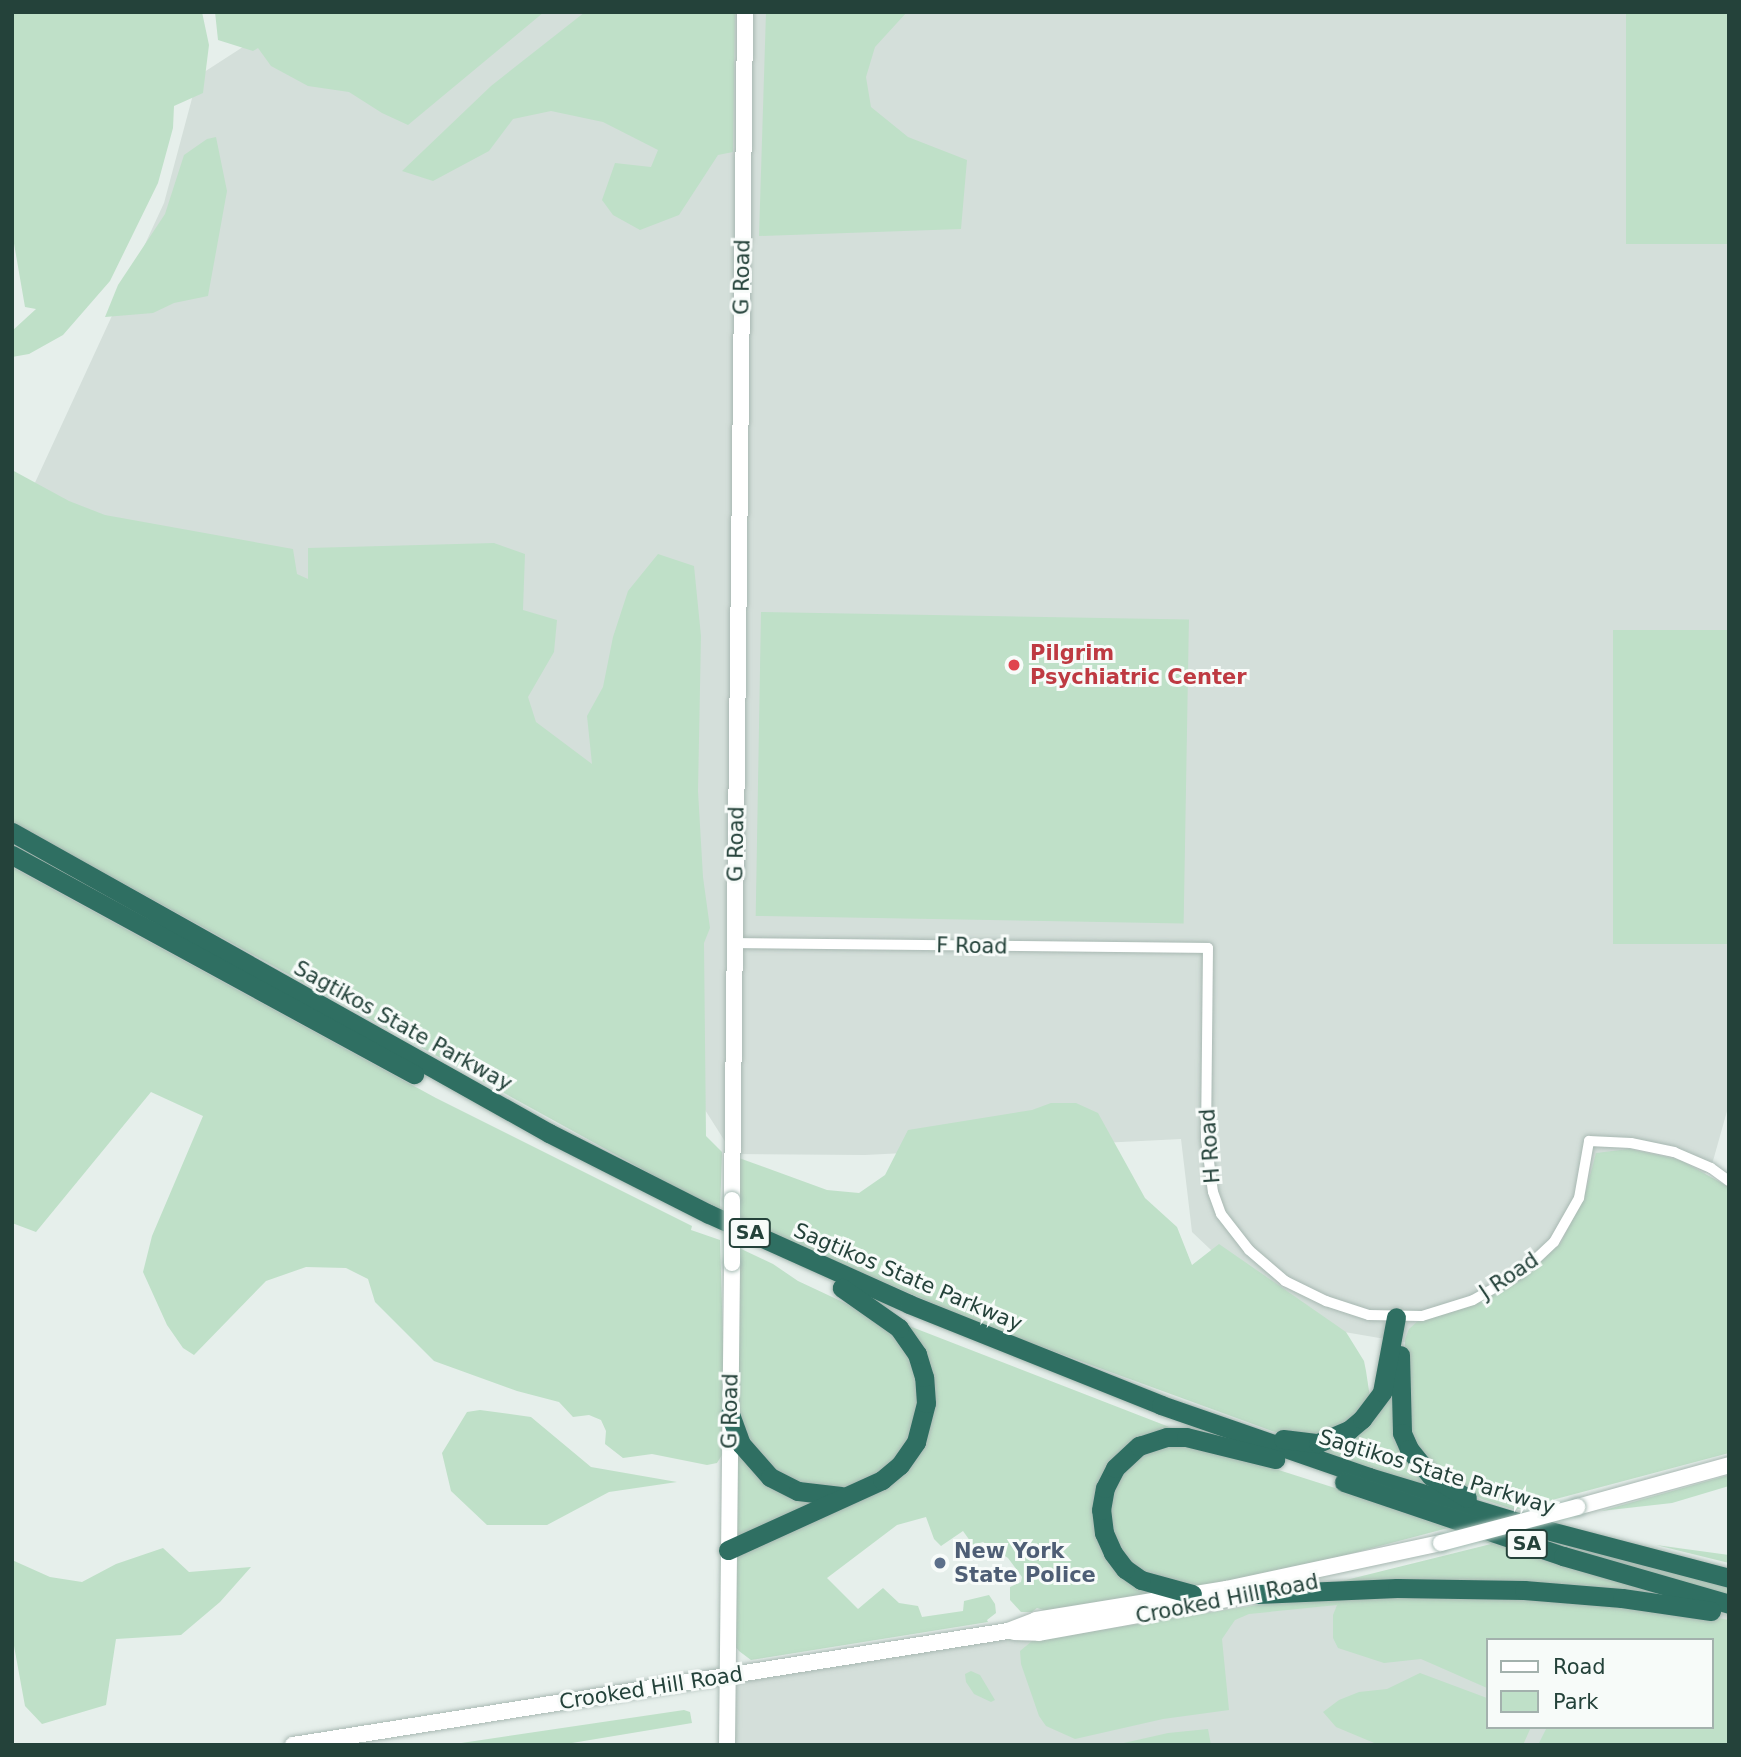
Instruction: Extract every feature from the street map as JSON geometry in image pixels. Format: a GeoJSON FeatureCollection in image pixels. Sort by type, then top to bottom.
{"type":"FeatureCollection","features":[{"type":"Feature","properties":{"kind":"highway","name":"Sagtikos State Parkway"},"geometry":{"type":"LineString","coordinates":[[12,832],[478,1095],[639,1179],[909,1304],[1161,1405],[1369,1477],[1535,1527],[1729,1578]]}},
{"type":"Feature","properties":{"kind":"highway","name":"Sagtikos State Parkway"},"geometry":{"type":"LineString","coordinates":[[12,855],[586,1167],[842,1288],[1059,1379],[1275,1459],[1563,1556],[1729,1604]]}},
{"type":"Feature","properties":{"kind":"highway"},"geometry":{"type":"LineString","coordinates":[[728,1549],[882,1480],[908,1454],[923,1422],[926,1389],[921,1364],[906,1336],[842,1288]]}},
{"type":"Feature","properties":{"kind":"highway"},"geometry":{"type":"LineString","coordinates":[[1161,1405],[1284,1439],[1318,1443],[1334,1438],[1363,1419],[1382,1392],[1396,1317]]}},
{"type":"Feature","properties":{"kind":"highway"},"geometry":{"type":"LineString","coordinates":[[1396,1317],[1402,1433],[1409,1449],[1431,1476],[1446,1487],[1535,1527]]}},
{"type":"Feature","properties":{"kind":"highway"},"geometry":{"type":"LineString","coordinates":[[730,1414],[741,1444],[770,1477],[809,1494],[849,1496]]}},
{"type":"Feature","properties":{"kind":"highway"},"geometry":{"type":"LineString","coordinates":[[1192,1594],[1141,1580],[1125,1569],[1113,1553],[1104,1533],[1101,1510],[1104,1488],[1115,1468],[1139,1446],[1167,1437],[1186,1437],[1275,1459]]}},
{"type":"Feature","properties":{"kind":"highway"},"geometry":{"type":"LineString","coordinates":[[1258,1594],[1397,1588],[1524,1590],[1646,1601],[1729,1615]]}},
{"type":"Feature","properties":{"kind":"main road","name":"G Road"},"geometry":{"type":"LineString","coordinates":[[727,1745],[745,12]]}},
{"type":"Feature","properties":{"kind":"main road","name":"Crooked Hill Road"},"geometry":{"type":"LineString","coordinates":[[293,1745],[1008,1631],[1036,1620],[1192,1594],[1441,1543],[1729,1465]]}},
{"type":"Feature","properties":{"kind":"main road","name":"Crooked Hill Road"},"geometry":{"type":"LineString","coordinates":[[1008,1631],[1039,1633],[1258,1594],[1401,1559],[1441,1543]]}},
{"type":"Feature","properties":{"kind":"street","name":"F Road"},"geometry":{"type":"LineString","coordinates":[[735,943],[1208,948]]}},
{"type":"Feature","properties":{"kind":"street","name":"H Road"},"geometry":{"type":"LineString","coordinates":[[1208,948],[1206,1139],[1213,1192],[1221,1214],[1249,1250],[1285,1281],[1369,1315],[1396,1317]]}},
{"type":"Feature","properties":{"kind":"street","name":"J Road"},"geometry":{"type":"LineString","coordinates":[[1396,1317],[1422,1316],[1473,1300],[1521,1273],[1539,1258],[1554,1242],[1579,1198],[1589,1141],[1631,1143],[1674,1152],[1711,1168],[1729,1181]]}},
{"type":"Feature","properties":{"kind":"shaded area","name":"Pilgrim Psychiatric Center"},"geometry":{"type":"Polygon","coordinates":[[[297,12],[1729,12],[1729,1104],[1711,1168],[1548,1317],[1420,1345],[1327,1329],[1247,1284],[1192,1232],[1181,1139],[865,1155],[733,1154],[627,987],[27,500],[164,203],[198,76],[297,12]]]}},
{"type":"Feature","properties":{"kind":"shaded area"},"geometry":{"type":"Polygon","coordinates":[[[1339,1594],[1693,1608],[1729,1615],[1729,1745],[729,1745],[729,1678],[1096,1619],[1339,1594]]]}},
{"type":"Feature","properties":{"kind":"green space"},"geometry":{"type":"Polygon","coordinates":[[[12,12],[202,12],[209,45],[203,93],[174,106],[173,128],[158,183],[110,281],[63,335],[29,354],[12,357],[12,331],[36,309],[25,307],[12,232],[12,12]]]}},
{"type":"Feature","properties":{"kind":"green space"},"geometry":{"type":"Polygon","coordinates":[[[215,12],[544,12],[408,125],[382,113],[349,92],[308,86],[271,66],[258,48],[253,51],[218,40],[215,12]]]}},
{"type":"Feature","properties":{"kind":"green space"},"geometry":{"type":"Polygon","coordinates":[[[585,12],[735,12],[733,152],[718,155],[679,215],[640,230],[613,215],[602,200],[615,163],[651,167],[658,150],[603,122],[551,111],[513,119],[489,151],[433,181],[402,171],[491,86],[585,12]]]}},
{"type":"Feature","properties":{"kind":"green space"},"geometry":{"type":"Polygon","coordinates":[[[766,12],[907,12],[875,47],[866,77],[871,107],[908,137],[967,160],[961,229],[759,236],[766,12]]]}},
{"type":"Feature","properties":{"kind":"green space"},"geometry":{"type":"Polygon","coordinates":[[[1626,12],[1729,12],[1729,244],[1626,244],[1626,12]]]}},
{"type":"Feature","properties":{"kind":"green space"},"geometry":{"type":"Polygon","coordinates":[[[216,137],[227,191],[208,296],[174,303],[153,313],[105,317],[118,285],[165,214],[184,155],[207,139],[216,137]]]}},
{"type":"Feature","properties":{"kind":"green space"},"geometry":{"type":"Polygon","coordinates":[[[12,470],[69,501],[105,515],[293,549],[297,574],[308,579],[308,548],[494,543],[525,554],[523,610],[557,620],[554,652],[528,697],[536,722],[592,764],[587,716],[603,687],[613,637],[628,591],[658,554],[694,566],[701,636],[698,791],[703,877],[710,928],[704,943],[706,1136],[722,1152],[720,1212],[12,822],[12,470]]]}},
{"type":"Feature","properties":{"kind":"green space"},"geometry":{"type":"Polygon","coordinates":[[[761,612],[1189,619],[1184,923],[756,916],[761,612]]]}},
{"type":"Feature","properties":{"kind":"green space"},"geometry":{"type":"Polygon","coordinates":[[[1613,630],[1729,630],[1729,944],[1613,944],[1613,630]]]}},
{"type":"Feature","properties":{"kind":"green space"},"geometry":{"type":"Polygon","coordinates":[[[12,867],[436,1098],[692,1226],[691,1230],[720,1240],[724,1373],[722,1455],[717,1463],[707,1465],[652,1454],[623,1458],[605,1444],[606,1431],[601,1420],[589,1415],[573,1417],[559,1402],[517,1391],[434,1361],[375,1302],[368,1279],[346,1268],[306,1267],[266,1281],[194,1355],[183,1348],[167,1325],[143,1272],[152,1236],[203,1116],[151,1092],[36,1232],[12,1223],[12,867]]]}},
{"type":"Feature","properties":{"kind":"green space"},"geometry":{"type":"Polygon","coordinates":[[[1051,1103],[1076,1103],[1098,1113],[1145,1198],[1177,1227],[1192,1265],[1219,1244],[1346,1332],[1364,1361],[1371,1404],[1358,1418],[1305,1439],[1272,1431],[990,1328],[738,1219],[739,1158],[827,1190],[859,1193],[885,1175],[908,1130],[1032,1110],[1051,1103]]]}},
{"type":"Feature","properties":{"kind":"green space"},"geometry":{"type":"Polygon","coordinates":[[[1629,1149],[1680,1160],[1729,1187],[1729,1453],[1515,1510],[1482,1499],[1444,1480],[1416,1452],[1404,1416],[1405,1339],[1409,1329],[1419,1320],[1490,1297],[1527,1275],[1561,1243],[1586,1191],[1596,1153],[1629,1149]]]}},
{"type":"Feature","properties":{"kind":"green space"},"geometry":{"type":"Polygon","coordinates":[[[737,1247],[773,1264],[798,1281],[877,1318],[902,1339],[920,1383],[913,1433],[885,1470],[848,1489],[806,1489],[776,1476],[738,1429],[737,1247]]]}},
{"type":"Feature","properties":{"kind":"green space"},"geometry":{"type":"Polygon","coordinates":[[[904,1324],[1177,1430],[1124,1448],[1094,1525],[1160,1593],[1047,1611],[1037,1608],[1032,1612],[1021,1612],[1010,1600],[1010,1587],[1021,1582],[1022,1577],[1008,1558],[983,1542],[973,1545],[963,1531],[941,1546],[934,1539],[926,1517],[897,1525],[827,1578],[858,1609],[883,1588],[899,1603],[918,1606],[922,1617],[963,1611],[964,1601],[989,1595],[995,1604],[996,1613],[988,1622],[751,1660],[739,1651],[734,1645],[735,1558],[739,1552],[894,1477],[930,1414],[904,1324]]]}},
{"type":"Feature","properties":{"kind":"green space"},"geometry":{"type":"Polygon","coordinates":[[[1391,1384],[1393,1411],[1441,1491],[1300,1448],[1343,1442],[1391,1384]]]}},
{"type":"Feature","properties":{"kind":"green space"},"geometry":{"type":"Polygon","coordinates":[[[480,1410],[531,1417],[591,1467],[677,1482],[609,1492],[547,1525],[487,1525],[451,1491],[442,1453],[467,1412],[480,1410]]]}},
{"type":"Feature","properties":{"kind":"green space"},"geometry":{"type":"Polygon","coordinates":[[[1162,1443],[1225,1453],[1668,1594],[1334,1583],[1491,1544],[1448,1528],[1289,1570],[1211,1586],[1184,1586],[1151,1578],[1125,1563],[1105,1508],[1113,1478],[1133,1456],[1162,1443]]]}},
{"type":"Feature","properties":{"kind":"green space"},"geometry":{"type":"Polygon","coordinates":[[[734,1447],[818,1501],[736,1540],[734,1447]]]}},
{"type":"Feature","properties":{"kind":"green space"},"geometry":{"type":"Polygon","coordinates":[[[1729,1475],[1729,1486],[1672,1503],[1601,1511],[1729,1475]]]}},
{"type":"Feature","properties":{"kind":"green space"},"geometry":{"type":"Polygon","coordinates":[[[1536,1535],[1729,1584],[1729,1598],[1528,1539],[1536,1535]]]}},
{"type":"Feature","properties":{"kind":"green space"},"geometry":{"type":"Polygon","coordinates":[[[1656,1545],[1729,1555],[1729,1563],[1656,1545]]]}},
{"type":"Feature","properties":{"kind":"green space"},"geometry":{"type":"Polygon","coordinates":[[[163,1548],[189,1572],[251,1567],[220,1602],[181,1635],[116,1639],[106,1705],[42,1724],[25,1706],[12,1635],[12,1560],[50,1577],[82,1582],[116,1564],[163,1548]]]}},
{"type":"Feature","properties":{"kind":"green space"},"geometry":{"type":"Polygon","coordinates":[[[1443,1593],[1665,1609],[1729,1620],[1729,1745],[1538,1745],[1546,1729],[1713,1729],[1713,1638],[1486,1638],[1486,1688],[1421,1659],[1384,1663],[1338,1648],[1333,1638],[1333,1615],[1337,1605],[1249,1614],[1235,1620],[1222,1639],[1229,1710],[1163,1719],[1075,1739],[1046,1726],[1039,1716],[1021,1664],[1020,1651],[1032,1641],[1277,1602],[1443,1593]]]}},
{"type":"Feature","properties":{"kind":"green space"},"geometry":{"type":"Polygon","coordinates":[[[971,1671],[980,1675],[995,1700],[991,1702],[974,1694],[966,1682],[965,1674],[971,1671]]]}},
{"type":"Feature","properties":{"kind":"green space"},"geometry":{"type":"Polygon","coordinates":[[[1420,1673],[1486,1698],[1486,1729],[1530,1729],[1523,1745],[1379,1745],[1336,1727],[1323,1712],[1339,1700],[1359,1692],[1387,1689],[1420,1673]]]}},
{"type":"Feature","properties":{"kind":"green space"},"geometry":{"type":"Polygon","coordinates":[[[684,1710],[690,1712],[692,1723],[560,1745],[448,1745],[684,1710]]]}},
{"type":"Feature","properties":{"kind":"green space"},"geometry":{"type":"Polygon","coordinates":[[[1208,1729],[1211,1745],[1115,1745],[1168,1733],[1208,1729]]]}},
{"type":"Feature","properties":{"kind":"place","name":"Pilgrim Psychiatric Center"},"geometry":{"type":"Point","coordinates":[1014,665]}},
{"type":"Feature","properties":{"kind":"place","name":"New York State Police"},"geometry":{"type":"Point","coordinates":[940,1563]}}]}
